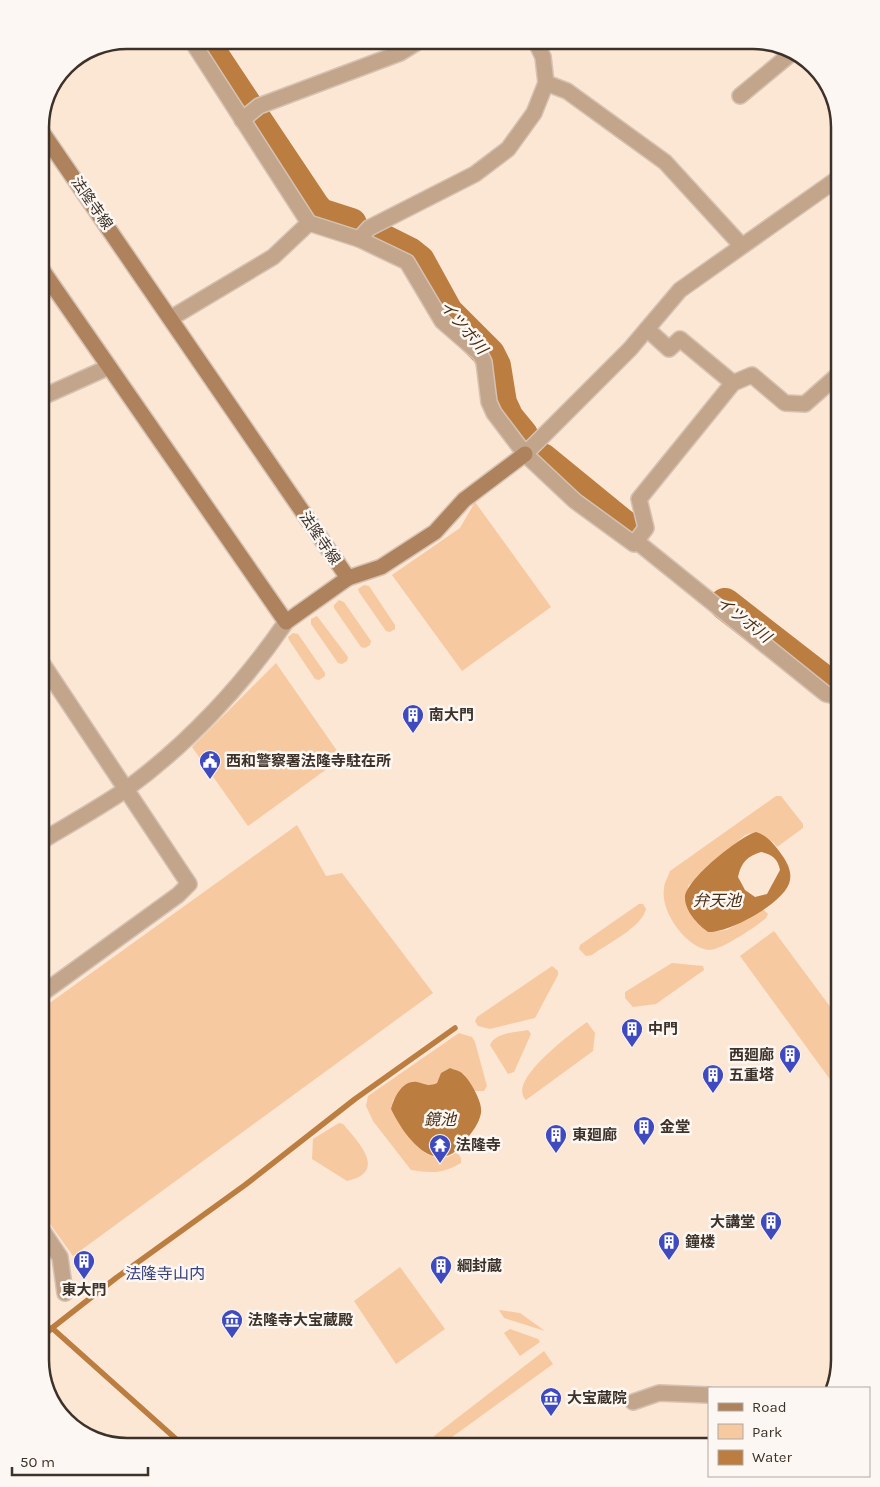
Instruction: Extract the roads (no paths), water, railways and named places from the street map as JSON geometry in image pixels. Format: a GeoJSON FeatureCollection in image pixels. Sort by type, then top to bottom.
{"type":"FeatureCollection","features":[{"type":"Feature","properties":{"kind":"main road","name":"法隆寺線"},"geometry":{"type":"LineString","coordinates":[[49,141],[348,578],[286,622]]}},
{"type":"Feature","properties":{"kind":"main road"},"geometry":{"type":"LineString","coordinates":[[49,280],[286,622]]}},
{"type":"Feature","properties":{"kind":"main road"},"geometry":{"type":"LineString","coordinates":[[348,578],[381,567],[435,532],[464,500],[525,454]]}},
{"type":"Feature","properties":{"kind":"street"},"geometry":{"type":"LineString","coordinates":[[197,49],[247,116],[309,224],[359,240],[407,262],[442,321],[480,354],[484,362],[489,402],[494,413],[525,454],[574,501],[634,544],[646,528],[639,499],[733,383],[752,375],[785,403],[805,404],[831,381]]}},
{"type":"Feature","properties":{"kind":"street"},"geometry":{"type":"LineString","coordinates":[[247,116],[259,106],[400,54],[408,49]]}},
{"type":"Feature","properties":{"kind":"street"},"geometry":{"type":"LineString","coordinates":[[359,240],[369,228],[475,174],[508,149],[534,113],[546,84],[543,57],[539,49]]}},
{"type":"Feature","properties":{"kind":"street"},"geometry":{"type":"LineString","coordinates":[[740,96],[787,56]]}},
{"type":"Feature","properties":{"kind":"street"},"geometry":{"type":"LineString","coordinates":[[546,84],[567,91],[664,162],[741,245]]}},
{"type":"Feature","properties":{"kind":"street"},"geometry":{"type":"LineString","coordinates":[[525,454],[630,349],[680,290],[741,245],[831,183]]}},
{"type":"Feature","properties":{"kind":"street"},"geometry":{"type":"LineString","coordinates":[[171,318],[273,257],[309,224]]}},
{"type":"Feature","properties":{"kind":"street"},"geometry":{"type":"LineString","coordinates":[[647,329],[669,349],[680,338],[733,383]]}},
{"type":"Feature","properties":{"kind":"street"},"geometry":{"type":"LineString","coordinates":[[49,394],[109,367]]}},
{"type":"Feature","properties":{"kind":"street"},"geometry":{"type":"LineString","coordinates":[[636,541],[826,694],[831,695]]}},
{"type":"Feature","properties":{"kind":"street"},"geometry":{"type":"LineString","coordinates":[[49,836],[126,789],[187,737],[220,705],[256,664],[286,622]]}},
{"type":"Feature","properties":{"kind":"street"},"geometry":{"type":"LineString","coordinates":[[49,674],[189,884],[178,895],[49,988]]}},
{"type":"Feature","properties":{"kind":"street"},"geometry":{"type":"LineString","coordinates":[[49,1240],[60,1257],[65,1292]]}},
{"type":"Feature","properties":{"kind":"street"},"geometry":{"type":"LineString","coordinates":[[633,1402],[659,1393],[708,1394]]}},
{"type":"Feature","properties":{"kind":"water","name":"弁天池"},"geometry":{"type":"Polygon","coordinates":[[[756,832],[772,842],[788,864],[790,880],[779,898],[756,915],[729,927],[708,932],[696,922],[687,908],[685,898],[687,890],[693,881],[714,860],[748,835],[756,832]],[[761,852],[748,858],[743,864],[738,877],[745,890],[755,897],[767,894],[780,870],[776,860],[761,852]]]}},
{"type":"Feature","properties":{"kind":"water","name":"鏡池"},"geometry":{"type":"Polygon","coordinates":[[[450,1068],[461,1072],[470,1082],[478,1098],[481,1113],[473,1131],[455,1152],[444,1157],[433,1156],[423,1151],[413,1142],[391,1109],[399,1091],[407,1084],[412,1082],[427,1085],[437,1083],[441,1073],[450,1068]]]}},
{"type":"Feature","properties":{"kind":"waterway","name":"イツボ川"},"geometry":{"type":"LineString","coordinates":[[209,49],[314,207],[320,214],[351,224]]}},
{"type":"Feature","properties":{"kind":"waterway","name":"イツボ川"},"geometry":{"type":"LineString","coordinates":[[381,239],[409,253],[419,261],[447,312],[489,354],[495,366],[501,403],[508,418],[522,435]]}},
{"type":"Feature","properties":{"kind":"waterway","name":"イツボ川"},"geometry":{"type":"LineString","coordinates":[[542,459],[629,530]]}},
{"type":"Feature","properties":{"kind":"waterway","name":"イツボ川"},"geometry":{"type":"LineString","coordinates":[[725,604],[824,681],[831,684]]}},
{"type":"Feature","properties":{"kind":"waterway"},"geometry":{"type":"LineString","coordinates":[[52,1328],[116,1278],[245,1185],[355,1099],[455,1028]]}},
{"type":"Feature","properties":{"kind":"waterway"},"geometry":{"type":"LineString","coordinates":[[49,1331],[52,1328],[175,1438]]}},
{"type":"Feature","properties":{"kind":"place","name":"南大門"},"geometry":{"type":"Point","coordinates":[413,734]}},
{"type":"Feature","properties":{"kind":"place","name":"西和警察署法隆寺駐在所"},"geometry":{"type":"Point","coordinates":[210,780]}},
{"type":"Feature","properties":{"kind":"place","name":"中門"},"geometry":{"type":"Point","coordinates":[632,1048]}},
{"type":"Feature","properties":{"kind":"place","name":"西廻廊"},"geometry":{"type":"Point","coordinates":[790,1074]}},
{"type":"Feature","properties":{"kind":"place","name":"五重塔"},"geometry":{"type":"Point","coordinates":[713,1094]}},
{"type":"Feature","properties":{"kind":"place","name":"金堂"},"geometry":{"type":"Point","coordinates":[644,1146]}},
{"type":"Feature","properties":{"kind":"place","name":"東廻廊"},"geometry":{"type":"Point","coordinates":[556,1154]}},
{"type":"Feature","properties":{"kind":"place","name":"法隆寺"},"geometry":{"type":"Point","coordinates":[440,1164]}},
{"type":"Feature","properties":{"kind":"place","name":"大講堂"},"geometry":{"type":"Point","coordinates":[771,1241]}},
{"type":"Feature","properties":{"kind":"place","name":"鐘楼"},"geometry":{"type":"Point","coordinates":[669,1261]}},
{"type":"Feature","properties":{"kind":"place","name":"東大門"},"geometry":{"type":"Point","coordinates":[84,1280]}},
{"type":"Feature","properties":{"kind":"place","name":"綱封蔵"},"geometry":{"type":"Point","coordinates":[441,1285]}},
{"type":"Feature","properties":{"kind":"place","name":"法隆寺大宝蔵殿"},"geometry":{"type":"Point","coordinates":[232,1339]}},
{"type":"Feature","properties":{"kind":"place","name":"大宝蔵院"},"geometry":{"type":"Point","coordinates":[551,1417]}},
{"type":"Feature","properties":{"kind":"district","name":"法隆寺山内"},"geometry":{"type":"Point","coordinates":[165,1273]}}]}
